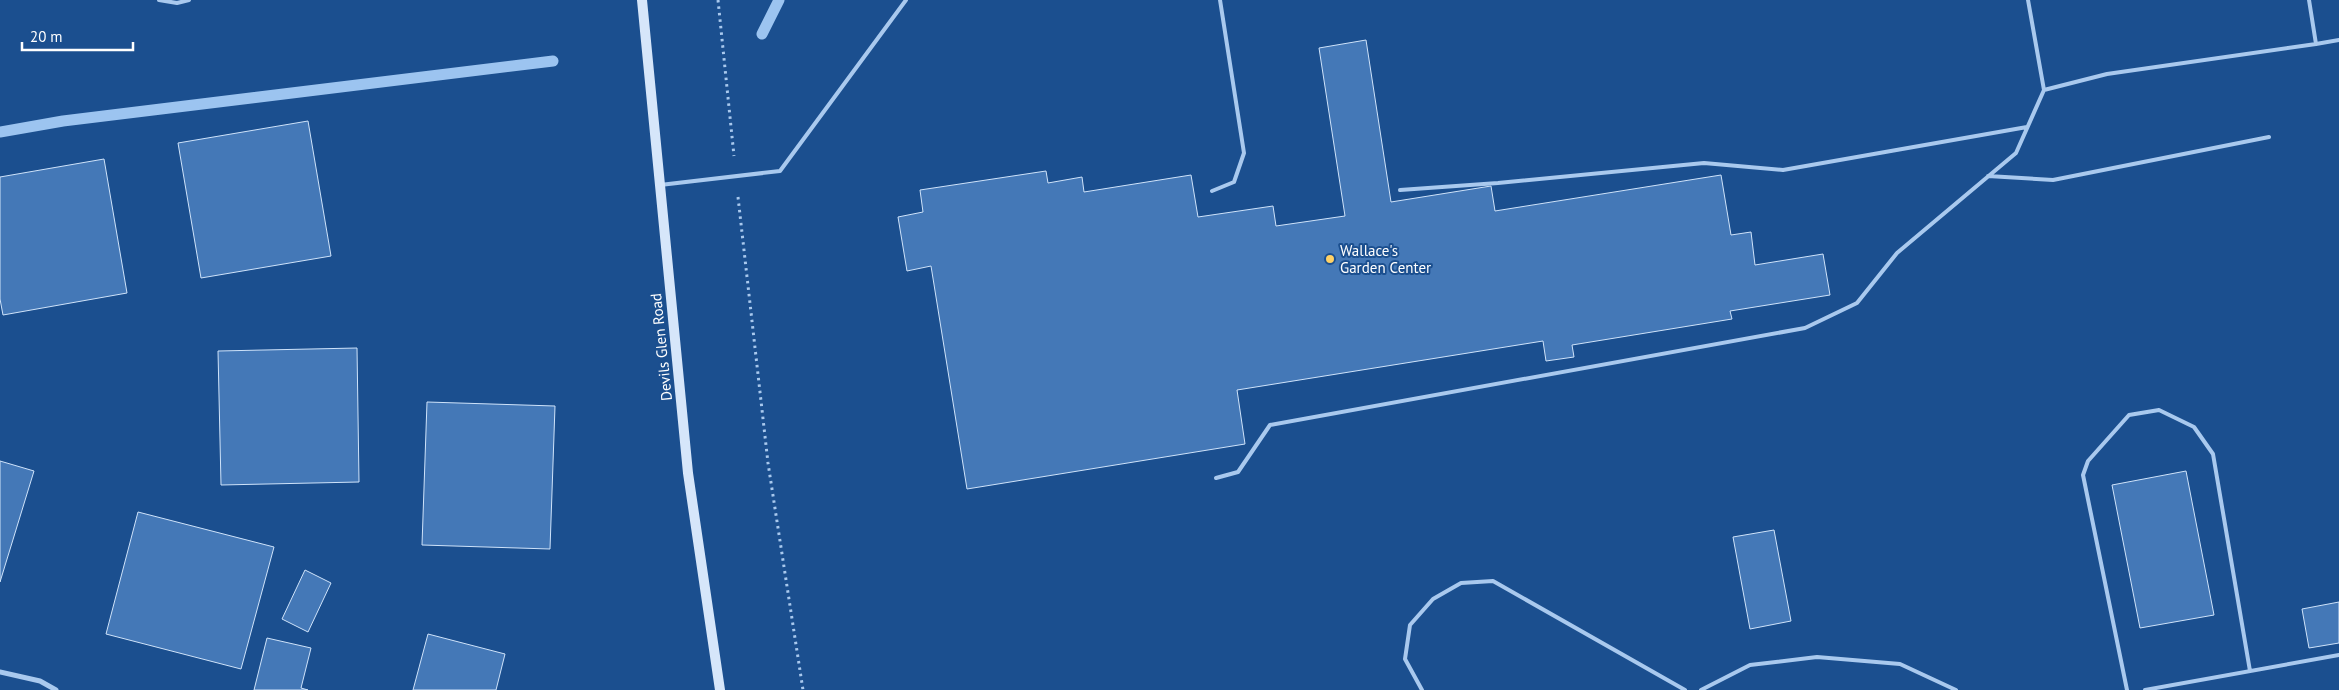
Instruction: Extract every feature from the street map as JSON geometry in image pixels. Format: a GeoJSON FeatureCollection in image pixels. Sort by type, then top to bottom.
{"type":"FeatureCollection","features":[{"type":"Feature","properties":{"kind":"main road","name":"Devils Glen Road"},"geometry":{"type":"LineString","coordinates":[[642,0],[688,473],[720,690]]}},
{"type":"Feature","properties":{"kind":"street"},"geometry":{"type":"LineString","coordinates":[[0,672],[40,681],[56,690]]}},
{"type":"Feature","properties":{"kind":"lane"},"geometry":{"type":"LineString","coordinates":[[159,0],[177,3],[189,0]]}},
{"type":"Feature","properties":{"kind":"lane"},"geometry":{"type":"LineString","coordinates":[[660,185],[780,171],[906,0]]}},
{"type":"Feature","properties":{"kind":"lane"},"geometry":{"type":"LineString","coordinates":[[1212,191],[1234,182],[1244,153],[1220,0]]}},
{"type":"Feature","properties":{"kind":"lane"},"geometry":{"type":"LineString","coordinates":[[1216,478],[1238,472],[1270,425],[1805,328],[1858,303],[1897,254],[2016,153],[2044,90],[2028,0]]}},
{"type":"Feature","properties":{"kind":"lane"},"geometry":{"type":"LineString","coordinates":[[2309,0],[2316,44]]}},
{"type":"Feature","properties":{"kind":"lane"},"geometry":{"type":"LineString","coordinates":[[2044,90],[2107,74],[2339,40]]}},
{"type":"Feature","properties":{"kind":"lane"},"geometry":{"type":"LineString","coordinates":[[1400,190],[1498,183],[1704,163],[1783,170],[2027,127]]}},
{"type":"Feature","properties":{"kind":"lane"},"geometry":{"type":"LineString","coordinates":[[1988,176],[2053,180],[2269,137]]}},
{"type":"Feature","properties":{"kind":"lane"},"geometry":{"type":"LineString","coordinates":[[2127,690],[2083,475],[2088,461],[2129,415],[2159,410],[2194,427],[2212,454],[2250,672]]}},
{"type":"Feature","properties":{"kind":"lane"},"geometry":{"type":"LineString","coordinates":[[1422,690],[1405,659],[1410,625],[1434,599],[1461,583],[1493,581],[1685,690]]}},
{"type":"Feature","properties":{"kind":"lane"},"geometry":{"type":"LineString","coordinates":[[2145,690],[2339,655]]}},
{"type":"Feature","properties":{"kind":"lane"},"geometry":{"type":"LineString","coordinates":[[1701,690],[1750,665],[1817,657],[1900,664],[1956,690]]}},
{"type":"Feature","properties":{"kind":"path"},"geometry":{"type":"LineString","coordinates":[[718,0],[768,463],[803,690]]}},
{"type":"Feature","properties":{"kind":"building","name":"Wallace's Garden Center"},"geometry":{"type":"Polygon","coordinates":[[[1366,40],[1391,202],[1491,186],[1495,211],[1721,175],[1731,235],[1751,232],[1755,265],[1823,254],[1830,295],[1730,311],[1732,319],[1572,345],[1574,357],[1546,361],[1543,341],[1237,390],[1245,444],[967,489],[931,266],[907,271],[898,217],[923,212],[920,190],[1046,171],[1048,183],[1082,177],[1084,192],[1191,175],[1198,217],[1273,206],[1276,226],[1345,216],[1319,48],[1366,40]]]}},
{"type":"Feature","properties":{"kind":"building"},"geometry":{"type":"Polygon","coordinates":[[[308,121],[331,256],[201,278],[178,143],[308,121]]]}},
{"type":"Feature","properties":{"kind":"building"},"geometry":{"type":"Polygon","coordinates":[[[104,159],[127,293],[3,315],[0,299],[0,177],[104,159]]]}},
{"type":"Feature","properties":{"kind":"building"},"geometry":{"type":"Polygon","coordinates":[[[357,348],[359,482],[221,485],[218,351],[357,348]]]}},
{"type":"Feature","properties":{"kind":"building"},"geometry":{"type":"Polygon","coordinates":[[[427,402],[555,406],[550,549],[422,545],[427,402]]]}},
{"type":"Feature","properties":{"kind":"building"},"geometry":{"type":"Polygon","coordinates":[[[0,461],[34,471],[0,582],[0,461]]]}},
{"type":"Feature","properties":{"kind":"building"},"geometry":{"type":"Polygon","coordinates":[[[2186,471],[2214,615],[2140,628],[2112,485],[2186,471]]]}},
{"type":"Feature","properties":{"kind":"building"},"geometry":{"type":"Polygon","coordinates":[[[138,512],[274,547],[241,669],[106,634],[138,512]]]}},
{"type":"Feature","properties":{"kind":"building"},"geometry":{"type":"Polygon","coordinates":[[[1774,530],[1791,621],[1750,629],[1733,537],[1774,530]]]}},
{"type":"Feature","properties":{"kind":"building"},"geometry":{"type":"Polygon","coordinates":[[[305,570],[331,583],[308,632],[282,619],[305,570]]]}},
{"type":"Feature","properties":{"kind":"building"},"geometry":{"type":"Polygon","coordinates":[[[2339,602],[2339,643],[2309,648],[2302,609],[2339,602]]]}},
{"type":"Feature","properties":{"kind":"building"},"geometry":{"type":"Polygon","coordinates":[[[428,634],[505,654],[496,690],[413,690],[428,634]]]}},
{"type":"Feature","properties":{"kind":"building"},"geometry":{"type":"Polygon","coordinates":[[[267,638],[311,648],[301,688],[308,690],[254,690],[267,638]]]}},
{"type":"Feature","properties":{"kind":"waterway"},"geometry":{"type":"LineString","coordinates":[[762,34],[779,0]]}},
{"type":"Feature","properties":{"kind":"waterway"},"geometry":{"type":"LineString","coordinates":[[0,132],[63,121],[553,61]]}},
{"type":"Feature","properties":{"kind":"place","name":"Wallace's Garden Center"},"geometry":{"type":"Point","coordinates":[1330,259]}}]}
